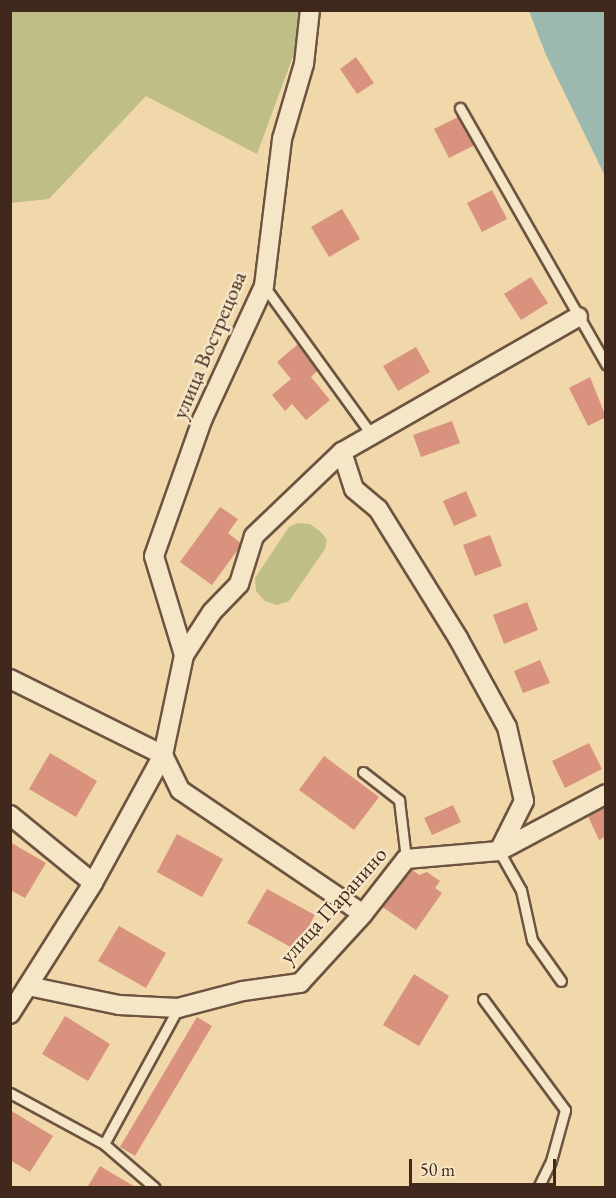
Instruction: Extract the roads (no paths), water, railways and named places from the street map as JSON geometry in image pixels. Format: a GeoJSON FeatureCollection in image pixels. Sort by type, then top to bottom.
{"type":"FeatureCollection","features":[{"type":"Feature","properties":{"kind":"street","name":"улица Вострецова"},"geometry":{"type":"LineString","coordinates":[[184,655],[154,556],[203,418],[264,286],[282,139],[304,64],[310,10]]}},
{"type":"Feature","properties":{"kind":"street","name":"улица Вострецова"},"geometry":{"type":"LineString","coordinates":[[163,756],[184,655],[212,612],[239,584],[254,536],[342,452],[578,317]]}},
{"type":"Feature","properties":{"kind":"street"},"geometry":{"type":"LineString","coordinates":[[342,452],[354,489],[378,509],[459,638],[507,727],[524,801],[498,851]]}},
{"type":"Feature","properties":{"kind":"street"},"geometry":{"type":"LineString","coordinates":[[10,679],[163,756],[180,789],[363,914]]}},
{"type":"Feature","properties":{"kind":"street"},"geometry":{"type":"LineString","coordinates":[[10,1014],[93,883],[163,756]]}},
{"type":"Feature","properties":{"kind":"street"},"geometry":{"type":"LineString","coordinates":[[498,851],[606,794]]}},
{"type":"Feature","properties":{"kind":"street"},"geometry":{"type":"LineString","coordinates":[[10,815],[93,883]]}},
{"type":"Feature","properties":{"kind":"street","name":"улица Паранино"},"geometry":{"type":"LineString","coordinates":[[28,986],[119,1005],[178,1008],[243,991],[300,983],[363,914],[406,858],[498,851]]}},
{"type":"Feature","properties":{"kind":"lane"},"geometry":{"type":"LineString","coordinates":[[460,108],[606,364]]}},
{"type":"Feature","properties":{"kind":"lane"},"geometry":{"type":"LineString","coordinates":[[264,286],[372,435]]}},
{"type":"Feature","properties":{"kind":"lane"},"geometry":{"type":"LineString","coordinates":[[363,772],[399,800],[406,858]]}},
{"type":"Feature","properties":{"kind":"lane"},"geometry":{"type":"LineString","coordinates":[[498,851],[521,890],[532,940],[561,981]]}},
{"type":"Feature","properties":{"kind":"lane"},"geometry":{"type":"LineString","coordinates":[[483,999],[565,1110],[551,1161],[538,1188]]}},
{"type":"Feature","properties":{"kind":"lane"},"geometry":{"type":"LineString","coordinates":[[104,1144],[178,1008]]}},
{"type":"Feature","properties":{"kind":"lane"},"geometry":{"type":"LineString","coordinates":[[10,1093],[104,1144],[154,1188]]}},
{"type":"Feature","properties":{"kind":"water"},"geometry":{"type":"Polygon","coordinates":[[[529,11],[605,11],[605,176],[546,55],[529,11]]]}}]}
